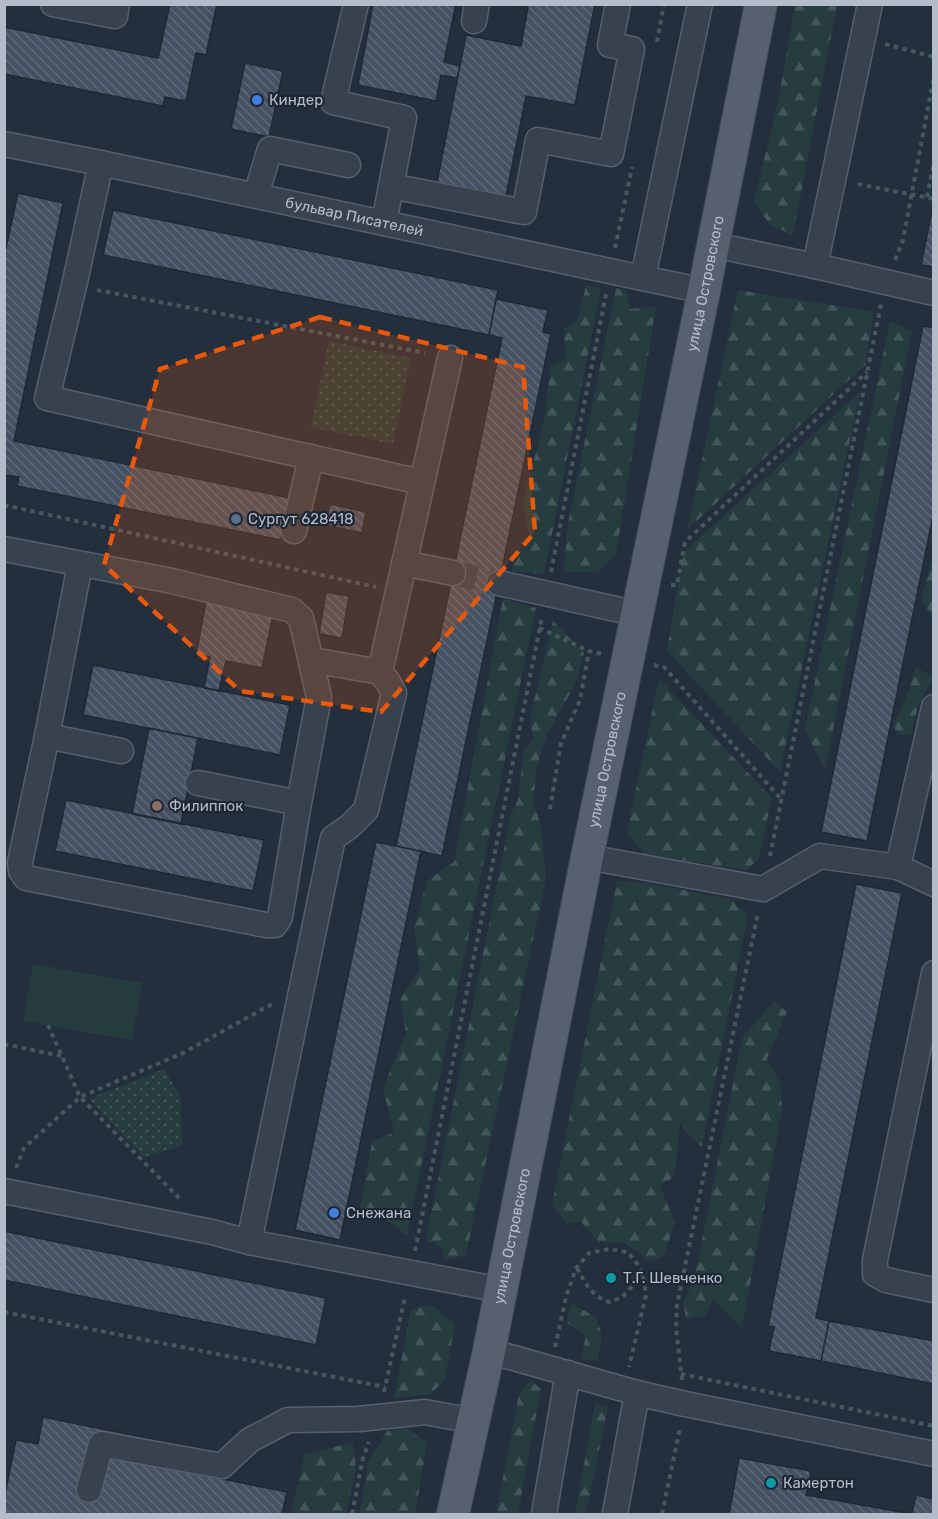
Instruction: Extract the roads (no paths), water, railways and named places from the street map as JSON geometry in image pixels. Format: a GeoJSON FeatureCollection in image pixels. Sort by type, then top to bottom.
{"type":"FeatureCollection","features":[{"type":"Feature","properties":{"kind":"main road","name":"улица Островского"},"geometry":{"type":"LineString","coordinates":[[453,1515],[489,1351],[761,4]]}},
{"type":"Feature","properties":{"kind":"street"},"geometry":{"type":"LineString","coordinates":[[53,4],[115,16],[117,4]]}},
{"type":"Feature","properties":{"kind":"street"},"geometry":{"type":"LineString","coordinates":[[356,4],[333,102],[404,118],[384,223]]}},
{"type":"Feature","properties":{"kind":"street"},"geometry":{"type":"LineString","coordinates":[[391,186],[524,212],[538,140],[611,154],[632,49],[610,45],[618,4]]}},
{"type":"Feature","properties":{"kind":"street"},"geometry":{"type":"LineString","coordinates":[[643,278],[700,4]]}},
{"type":"Feature","properties":{"kind":"street"},"geometry":{"type":"LineString","coordinates":[[815,266],[870,4]]}},
{"type":"Feature","properties":{"kind":"street","name":"бульвар Писателей"},"geometry":{"type":"LineString","coordinates":[[4,144],[256,195],[704,291]]}},
{"type":"Feature","properties":{"kind":"street"},"geometry":{"type":"LineString","coordinates":[[256,195],[270,149],[348,165]]}},
{"type":"Feature","properties":{"kind":"street"},"geometry":{"type":"LineString","coordinates":[[100,163],[47,398],[421,482]]}},
{"type":"Feature","properties":{"kind":"street"},"geometry":{"type":"LineString","coordinates":[[714,245],[933,293]]}},
{"type":"Feature","properties":{"kind":"street"},"geometry":{"type":"LineString","coordinates":[[380,672],[450,358]]}},
{"type":"Feature","properties":{"kind":"street"},"geometry":{"type":"LineString","coordinates":[[294,531],[311,457]]}},
{"type":"Feature","properties":{"kind":"street"},"geometry":{"type":"LineString","coordinates":[[4,549],[172,581],[292,610],[301,618],[319,697],[280,917],[275,925],[26,878],[21,871],[20,862],[80,564]]}},
{"type":"Feature","properties":{"kind":"street"},"geometry":{"type":"LineString","coordinates":[[404,563],[453,573]]}},
{"type":"Feature","properties":{"kind":"street"},"geometry":{"type":"LineString","coordinates":[[499,583],[638,614]]}},
{"type":"Feature","properties":{"kind":"street"},"geometry":{"type":"LineString","coordinates":[[249,1242],[333,838],[350,826],[366,810],[394,693],[380,672],[312,660]]}},
{"type":"Feature","properties":{"kind":"street"},"geometry":{"type":"LineString","coordinates":[[898,867],[933,707]]}},
{"type":"Feature","properties":{"kind":"street"},"geometry":{"type":"LineString","coordinates":[[47,736],[121,751]]}},
{"type":"Feature","properties":{"kind":"street"},"geometry":{"type":"LineString","coordinates":[[198,783],[299,803]]}},
{"type":"Feature","properties":{"kind":"street"},"geometry":{"type":"LineString","coordinates":[[587,857],[764,889],[820,856],[898,867],[933,884]]}},
{"type":"Feature","properties":{"kind":"street"},"geometry":{"type":"LineString","coordinates":[[933,973],[875,1260],[875,1274],[886,1280],[933,1290]]}},
{"type":"Feature","properties":{"kind":"street"},"geometry":{"type":"LineString","coordinates":[[6,1191],[212,1232],[249,1242],[501,1290]]}},
{"type":"Feature","properties":{"kind":"street"},"geometry":{"type":"LineString","coordinates":[[489,1351],[630,1392],[933,1454]]}},
{"type":"Feature","properties":{"kind":"street"},"geometry":{"type":"LineString","coordinates":[[544,1515],[559,1370]]}},
{"type":"Feature","properties":{"kind":"street"},"geometry":{"type":"LineString","coordinates":[[615,1515],[630,1392]]}},
{"type":"Feature","properties":{"kind":"street"},"geometry":{"type":"LineString","coordinates":[[89,1490],[101,1444],[222,1466],[249,1440],[288,1420],[359,1419],[425,1412],[473,1421]]}},
{"type":"Feature","properties":{"kind":"tunnel"},"geometry":{"type":"LineString","coordinates":[[453,573],[499,583]]}},
{"type":"Feature","properties":{"kind":"place","name":"Киндер"},"geometry":{"type":"Point","coordinates":[257,100]}},
{"type":"Feature","properties":{"kind":"place","name":"Сургут 628418"},"geometry":{"type":"Point","coordinates":[236,519]}},
{"type":"Feature","properties":{"kind":"place","name":"Филиппок"},"geometry":{"type":"Point","coordinates":[157,806]}},
{"type":"Feature","properties":{"kind":"place","name":"Снежана"},"geometry":{"type":"Point","coordinates":[334,1213]}},
{"type":"Feature","properties":{"kind":"place","name":"Т.Г. Шевченко"},"geometry":{"type":"Point","coordinates":[611,1278]}},
{"type":"Feature","properties":{"kind":"place","name":"Камертон"},"geometry":{"type":"Point","coordinates":[771,1483]}}]}
